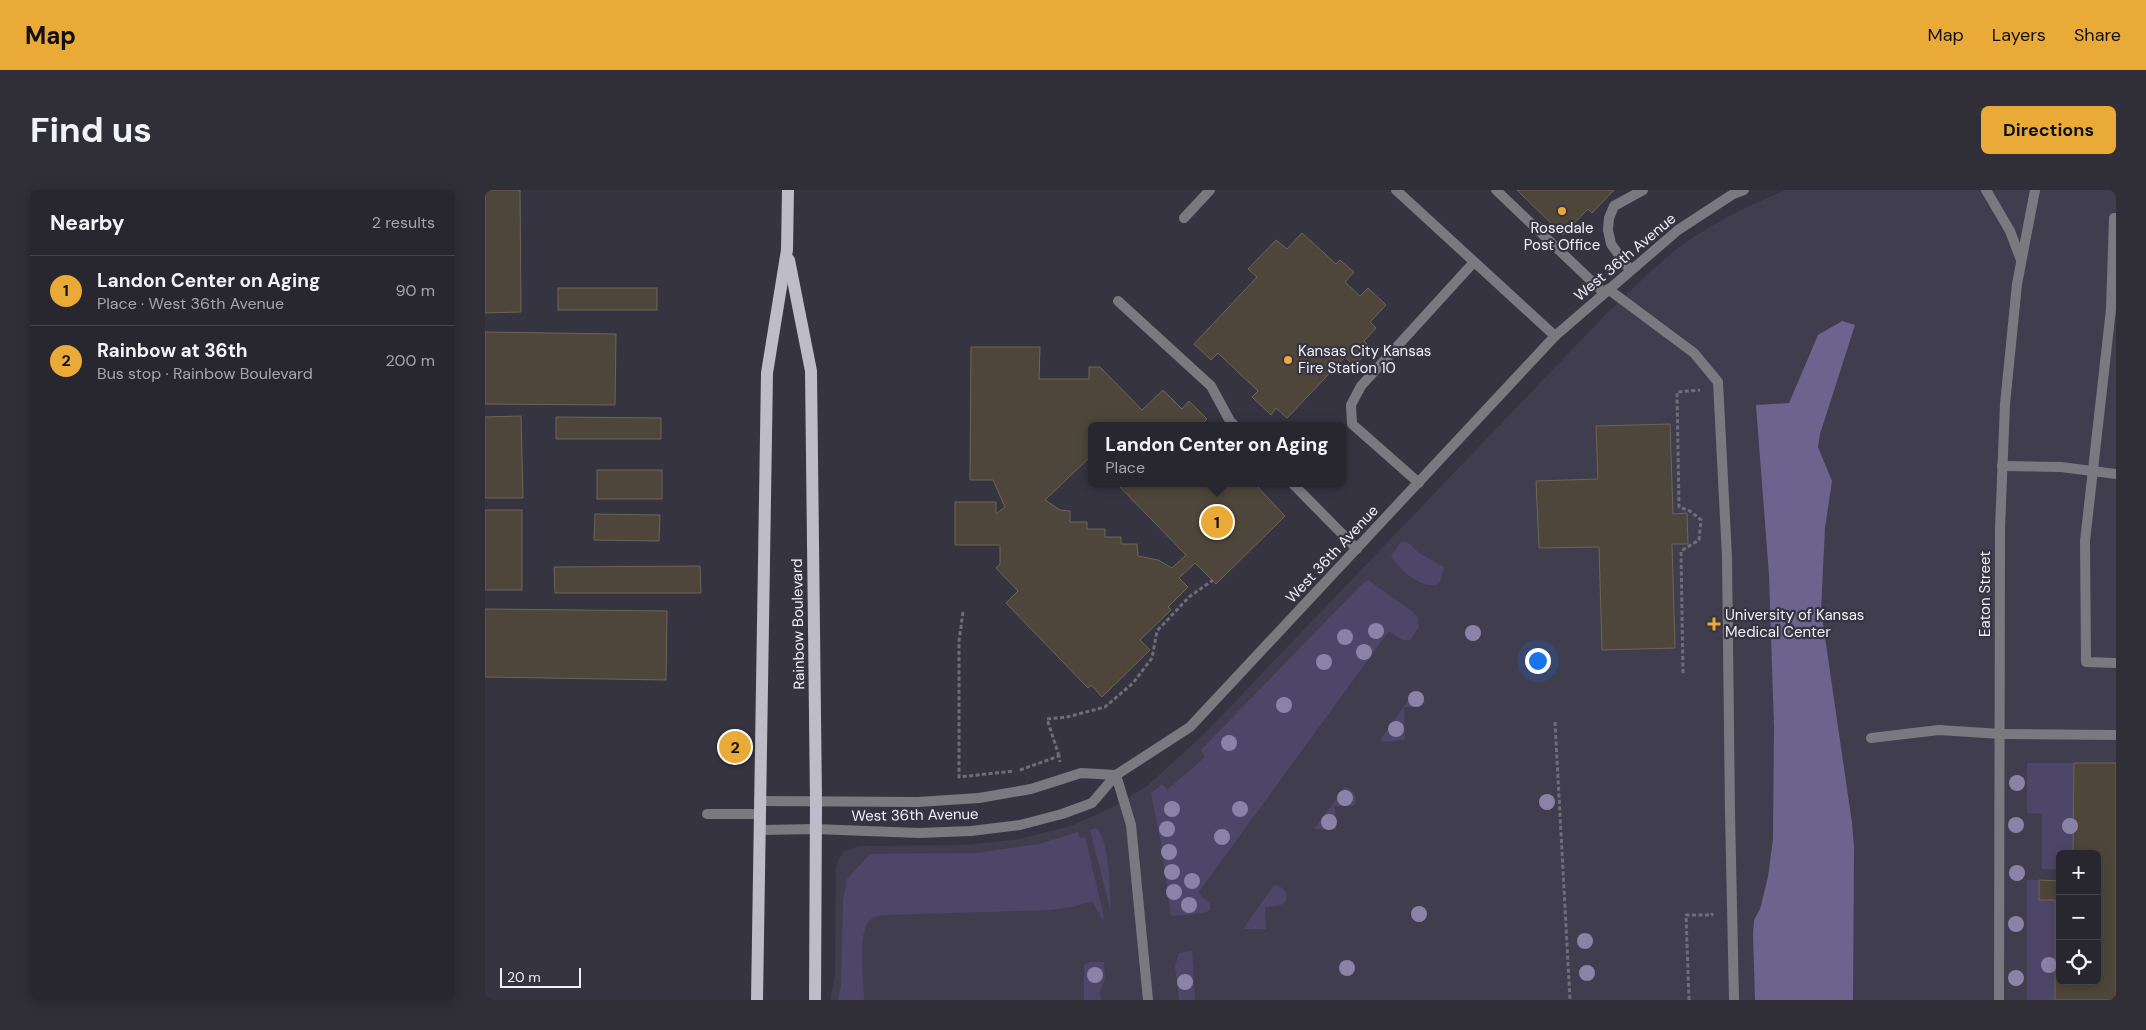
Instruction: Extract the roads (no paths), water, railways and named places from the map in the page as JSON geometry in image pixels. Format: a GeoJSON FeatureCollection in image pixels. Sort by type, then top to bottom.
{"type":"FeatureCollection","features":[{"type":"Feature","properties":{"kind":"main road","name":"Rainbow Boulevard"},"geometry":{"type":"LineString","coordinates":[[757,1000],[767,373],[787,250],[788,190]]}},
{"type":"Feature","properties":{"kind":"main road","name":"Rainbow Boulevard"},"geometry":{"type":"LineString","coordinates":[[787,250],[811,371],[816,801],[815,1000]]}},
{"type":"Feature","properties":{"kind":"street"},"geometry":{"type":"LineString","coordinates":[[1184,218],[1209,190]]}},
{"type":"Feature","properties":{"kind":"street"},"geometry":{"type":"LineString","coordinates":[[1396,190],[1555,336]]}},
{"type":"Feature","properties":{"kind":"street"},"geometry":{"type":"LineString","coordinates":[[1496,190],[1606,291],[1694,353],[1718,382],[1727,557],[1734,1000]]}},
{"type":"Feature","properties":{"kind":"street"},"geometry":{"type":"LineString","coordinates":[[1629,270],[1611,244],[1608,230],[1609,218],[1614,206],[1643,190]]}},
{"type":"Feature","properties":{"kind":"street","name":"West 36th Avenue"},"geometry":{"type":"LineString","coordinates":[[759,830],[815,829],[919,833],[971,831],[1020,824],[1062,814],[1092,803],[1116,775],[1190,727],[1555,336],[1629,270],[1678,230],[1733,194],[1744,190]]}},
{"type":"Feature","properties":{"kind":"street"},"geometry":{"type":"LineString","coordinates":[[1986,190],[2010,231],[2021,262]]}},
{"type":"Feature","properties":{"kind":"street","name":"Eaton Street"},"geometry":{"type":"LineString","coordinates":[[1999,1000],[2000,529],[2002,466],[2005,404],[2021,262],[2035,190]]}},
{"type":"Feature","properties":{"kind":"street"},"geometry":{"type":"LineString","coordinates":[[2116,218],[2114,218],[2111,309],[2085,541],[2086,662],[2116,663]]}},
{"type":"Feature","properties":{"kind":"street"},"geometry":{"type":"LineString","coordinates":[[1419,483],[1352,424],[1351,406],[1361,386],[1474,262]]}},
{"type":"Feature","properties":{"kind":"street"},"geometry":{"type":"LineString","coordinates":[[1118,302],[1211,386],[1231,422]]}},
{"type":"Feature","properties":{"kind":"street"},"geometry":{"type":"LineString","coordinates":[[2002,466],[2093,470],[2116,474]]}},
{"type":"Feature","properties":{"kind":"street"},"geometry":{"type":"LineString","coordinates":[[1296,487],[1357,549]]}},
{"type":"Feature","properties":{"kind":"street"},"geometry":{"type":"LineString","coordinates":[[1871,738],[1939,730],[2001,734],[2116,735]]}},
{"type":"Feature","properties":{"kind":"street","name":"West 36th Avenue"},"geometry":{"type":"LineString","coordinates":[[707,814],[816,801],[918,802],[979,798],[1031,789],[1081,773],[1116,775]]}},
{"type":"Feature","properties":{"kind":"street"},"geometry":{"type":"LineString","coordinates":[[1116,775],[1131,826],[1148,1000]]}},
{"type":"Feature","properties":{"kind":"place","name":"Rosedale Post Office"},"geometry":{"type":"Point","coordinates":[1562,211]}},
{"type":"Feature","properties":{"kind":"place","name":"Kansas City Kansas Fire Station 10"},"geometry":{"type":"Point","coordinates":[1288,360]}},
{"type":"Feature","properties":{"kind":"place","name":"Landon Center on Aging"},"geometry":{"type":"Point","coordinates":[1217,522]}},
{"type":"Feature","properties":{"kind":"place","name":"University of Kansas Medical Center"},"geometry":{"type":"Point","coordinates":[1714,624]}},
{"type":"Feature","properties":{"kind":"place","name":"Rainbow at 36th"},"geometry":{"type":"Point","coordinates":[735,747]}}]}
